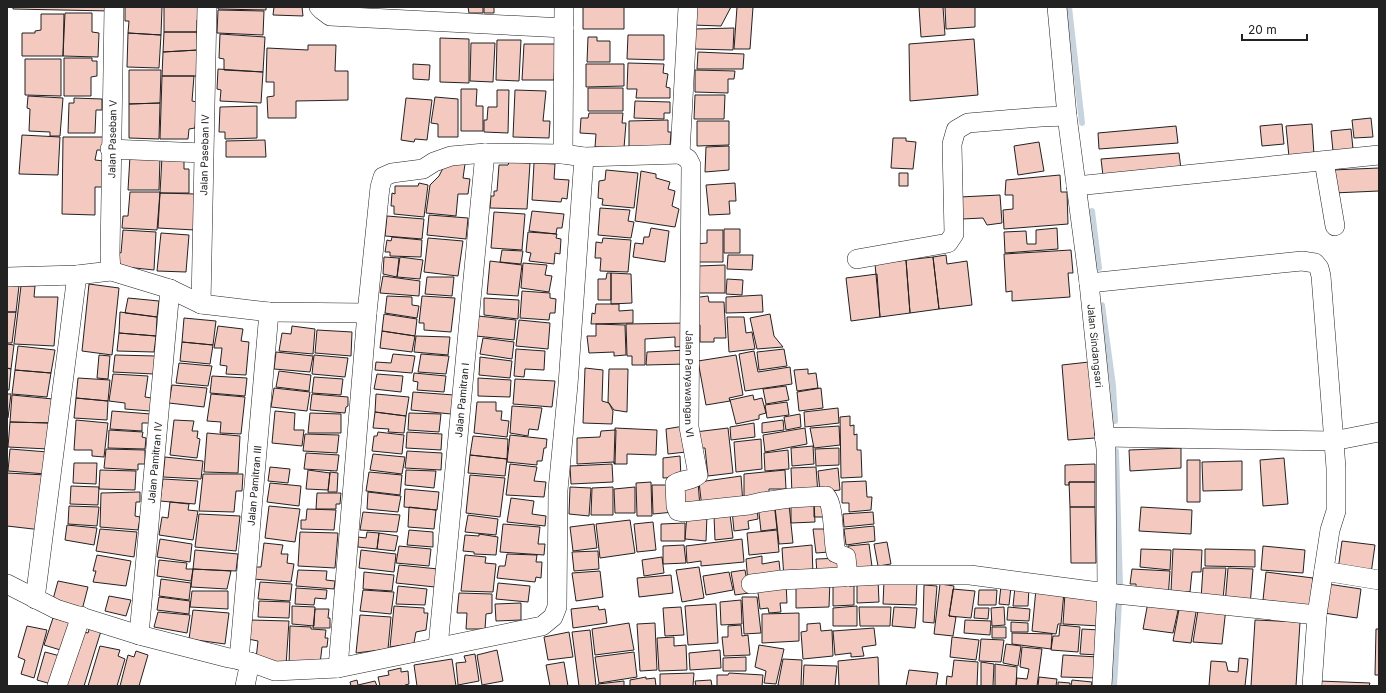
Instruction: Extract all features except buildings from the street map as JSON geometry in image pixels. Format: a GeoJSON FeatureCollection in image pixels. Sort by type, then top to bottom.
{"type":"FeatureCollection","features":[{"type":"Feature","properties":{"kind":"street","name":"Jalan Paseban V"},"geometry":{"type":"LineString","coordinates":[[111,271],[110,149],[114,7]]}},
{"type":"Feature","properties":{"kind":"street","name":"Jalan Paseban IV"},"geometry":{"type":"LineString","coordinates":[[201,304],[207,7]]}},
{"type":"Feature","properties":{"kind":"street"},"geometry":{"type":"LineString","coordinates":[[319,7],[330,16],[564,28]]}},
{"type":"Feature","properties":{"kind":"street"},"geometry":{"type":"LineString","coordinates":[[563,154],[564,7]]}},
{"type":"Feature","properties":{"kind":"street"},"geometry":{"type":"LineString","coordinates":[[338,668],[367,313],[380,187],[383,177],[423,169],[434,162],[451,156],[485,153],[563,154],[584,157],[680,154],[688,7]]}},
{"type":"Feature","properties":{"kind":"street","name":"Jalan Sindangsari"},"geometry":{"type":"LineString","coordinates":[[1058,7],[1067,116],[1089,283],[1106,449],[1116,594],[1102,686]]}},
{"type":"Feature","properties":{"kind":"street"},"geometry":{"type":"LineString","coordinates":[[857,259],[948,243],[954,234],[952,144],[956,130],[968,123],[1067,116]]}},
{"type":"Feature","properties":{"kind":"street"},"geometry":{"type":"LineString","coordinates":[[110,149],[203,152]]}},
{"type":"Feature","properties":{"kind":"street","name":"Jalan Pamitran I"},"geometry":{"type":"LineString","coordinates":[[438,647],[485,153]]}},
{"type":"Feature","properties":{"kind":"street","name":"Jalan Panyawangan VI"},"geometry":{"type":"LineString","coordinates":[[680,154],[688,159],[690,165],[690,427],[698,475],[696,478],[684,480],[675,484],[676,506],[678,511],[683,512],[726,508],[790,498],[826,496],[831,511],[836,553],[846,557],[848,577]]}},
{"type":"Feature","properties":{"kind":"street"},"geometry":{"type":"LineString","coordinates":[[1076,186],[1379,155]]}},
{"type":"Feature","properties":{"kind":"street"},"geometry":{"type":"LineString","coordinates":[[7,584],[56,609],[139,635],[245,661],[276,679],[338,668],[542,626],[553,618],[557,607],[558,490],[568,385],[584,157]]}},
{"type":"Feature","properties":{"kind":"street"},"geometry":{"type":"LineString","coordinates":[[1324,161],[1335,226]]}},
{"type":"Feature","properties":{"kind":"street"},"geometry":{"type":"LineString","coordinates":[[1089,283],[1302,261],[1315,262],[1319,268],[1321,276],[1336,476],[1336,510],[1330,530],[1317,615],[1312,686]]}},
{"type":"Feature","properties":{"kind":"street"},"geometry":{"type":"LineString","coordinates":[[7,277],[77,275],[111,271],[170,289],[201,304],[269,312],[367,313]]}},
{"type":"Feature","properties":{"kind":"street"},"geometry":{"type":"LineString","coordinates":[[35,599],[77,275]]}},
{"type":"Feature","properties":{"kind":"street","name":"Jalan Pamitran IV"},"geometry":{"type":"LineString","coordinates":[[139,635],[170,289]]}},
{"type":"Feature","properties":{"kind":"street","name":"Jalan Pamitran III"},"geometry":{"type":"LineString","coordinates":[[245,686],[245,661],[269,312]]}},
{"type":"Feature","properties":{"kind":"street"},"geometry":{"type":"LineString","coordinates":[[1104,437],[1333,441],[1379,432]]}},
{"type":"Feature","properties":{"kind":"street"},"geometry":{"type":"LineString","coordinates":[[1324,571],[1379,580]]}},
{"type":"Feature","properties":{"kind":"street"},"geometry":{"type":"LineString","coordinates":[[751,584],[782,580],[848,577],[970,575],[1116,594],[1317,615]]}},
{"type":"Feature","properties":{"kind":"street"},"geometry":{"type":"LineString","coordinates":[[57,686],[81,616]]}},
{"type":"Feature","properties":{"kind":"waterway"},"geometry":{"type":"LineString","coordinates":[[1069,7],[1082,123]]}},
{"type":"Feature","properties":{"kind":"waterway"},"geometry":{"type":"LineString","coordinates":[[1092,211],[1099,268]]}},
{"type":"Feature","properties":{"kind":"waterway"},"geometry":{"type":"LineString","coordinates":[[1102,305],[1113,386],[1115,421]]}},
{"type":"Feature","properties":{"kind":"waterway"},"geometry":{"type":"LineString","coordinates":[[1114,686],[1120,586],[1116,451]]}}]}
